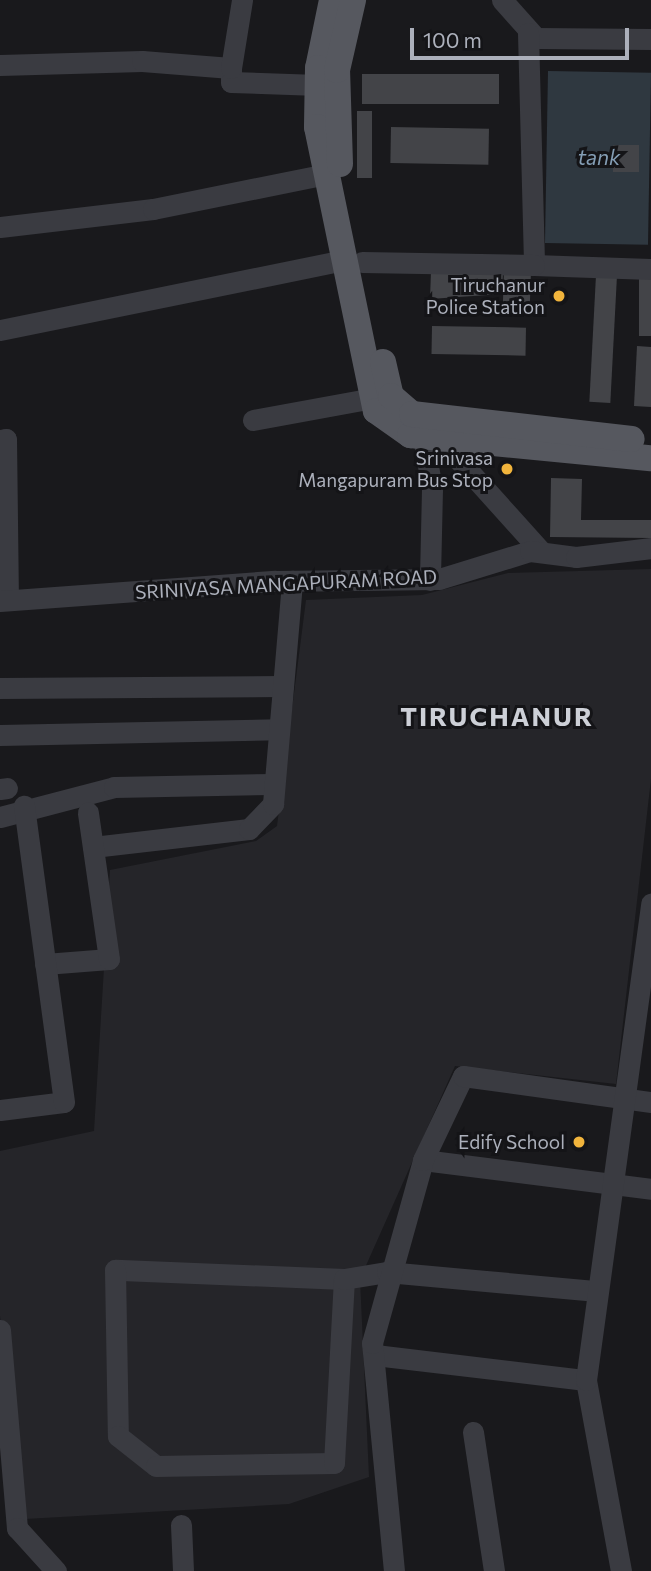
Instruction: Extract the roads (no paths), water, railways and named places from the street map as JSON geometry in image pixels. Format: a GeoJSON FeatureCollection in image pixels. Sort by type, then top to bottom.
{"type":"FeatureCollection","features":[{"type":"Feature","properties":{"kind":"main road"},"geometry":{"type":"LineString","coordinates":[[332,0],[318,85],[317,127],[327,174],[391,396],[412,414],[651,441]]}},
{"type":"Feature","properties":{"kind":"main road"},"geometry":{"type":"LineString","coordinates":[[353,0],[337,71],[335,125],[376,411],[394,427],[431,437],[651,458]]}},
{"type":"Feature","properties":{"kind":"street"},"geometry":{"type":"LineString","coordinates":[[242,0],[231,82],[318,85]]}},
{"type":"Feature","properties":{"kind":"street"},"geometry":{"type":"LineString","coordinates":[[502,0],[528,33],[534,265]]}},
{"type":"Feature","properties":{"kind":"street"},"geometry":{"type":"LineString","coordinates":[[528,33],[651,39]]}},
{"type":"Feature","properties":{"kind":"street"},"geometry":{"type":"LineString","coordinates":[[0,65],[142,61],[231,68]]}},
{"type":"Feature","properties":{"kind":"street"},"geometry":{"type":"LineString","coordinates":[[0,227],[153,209],[327,174]]}},
{"type":"Feature","properties":{"kind":"street"},"geometry":{"type":"LineString","coordinates":[[0,330],[353,261],[651,269]]}},
{"type":"Feature","properties":{"kind":"street"},"geometry":{"type":"LineString","coordinates":[[253,420],[373,398]]}},
{"type":"Feature","properties":{"kind":"street"},"geometry":{"type":"LineString","coordinates":[[431,437],[540,550]]}},
{"type":"Feature","properties":{"kind":"street"},"geometry":{"type":"LineString","coordinates":[[430,579],[431,437]]}},
{"type":"Feature","properties":{"kind":"street"},"geometry":{"type":"LineString","coordinates":[[0,440],[6,439],[8,466],[4,601]]}},
{"type":"Feature","properties":{"kind":"street","name":"SRINIVASA MANGAPURAM ROAD"},"geometry":{"type":"LineString","coordinates":[[4,601],[292,581],[430,579],[540,550],[576,557],[651,548]]}},
{"type":"Feature","properties":{"kind":"street"},"geometry":{"type":"LineString","coordinates":[[93,847],[249,830],[273,804],[292,581]]}},
{"type":"Feature","properties":{"kind":"street"},"geometry":{"type":"LineString","coordinates":[[0,688],[283,686]]}},
{"type":"Feature","properties":{"kind":"street"},"geometry":{"type":"LineString","coordinates":[[0,735],[279,729]]}},
{"type":"Feature","properties":{"kind":"street"},"geometry":{"type":"LineString","coordinates":[[0,817],[24,806],[114,787],[274,784]]}},
{"type":"Feature","properties":{"kind":"street"},"geometry":{"type":"LineString","coordinates":[[0,1110],[64,1102],[24,806]]}},
{"type":"Feature","properties":{"kind":"street"},"geometry":{"type":"LineString","coordinates":[[45,964],[109,959],[88,813]]}},
{"type":"Feature","properties":{"kind":"street"},"geometry":{"type":"LineString","coordinates":[[621,1571],[586,1380],[609,1183],[624,1100],[651,903]]}},
{"type":"Feature","properties":{"kind":"street"},"geometry":{"type":"LineString","coordinates":[[394,1571],[372,1343],[387,1272],[423,1160],[463,1076],[651,1102]]}},
{"type":"Feature","properties":{"kind":"street"},"geometry":{"type":"LineString","coordinates":[[423,1160],[651,1189]]}},
{"type":"Feature","properties":{"kind":"street"},"geometry":{"type":"LineString","coordinates":[[344,1279],[334,1463],[156,1466],[118,1436],[116,1270],[344,1279],[387,1272],[597,1291]]}},
{"type":"Feature","properties":{"kind":"street"},"geometry":{"type":"LineString","coordinates":[[0,1330],[17,1528],[56,1571]]}},
{"type":"Feature","properties":{"kind":"street"},"geometry":{"type":"LineString","coordinates":[[375,1355],[586,1380]]}},
{"type":"Feature","properties":{"kind":"street"},"geometry":{"type":"LineString","coordinates":[[473,1432],[494,1571]]}},
{"type":"Feature","properties":{"kind":"street"},"geometry":{"type":"LineString","coordinates":[[181,1525],[183,1571]]}},
{"type":"Feature","properties":{"kind":"water","name":"tank"},"geometry":{"type":"Polygon","coordinates":[[[548,71],[651,73],[648,245],[545,243],[548,71]]]}},
{"type":"Feature","properties":{"kind":"place","name":"Tiruchanur Police Station"},"geometry":{"type":"Point","coordinates":[559,296]}},
{"type":"Feature","properties":{"kind":"place","name":"Srinivasa Mangapuram Bus Stop"},"geometry":{"type":"Point","coordinates":[507,469]}},
{"type":"Feature","properties":{"kind":"place","name":"Edify School"},"geometry":{"type":"Point","coordinates":[579,1142]}},
{"type":"Feature","properties":{"kind":"district","name":"TIRUCHANUR"},"geometry":{"type":"Point","coordinates":[497,716]}}]}
